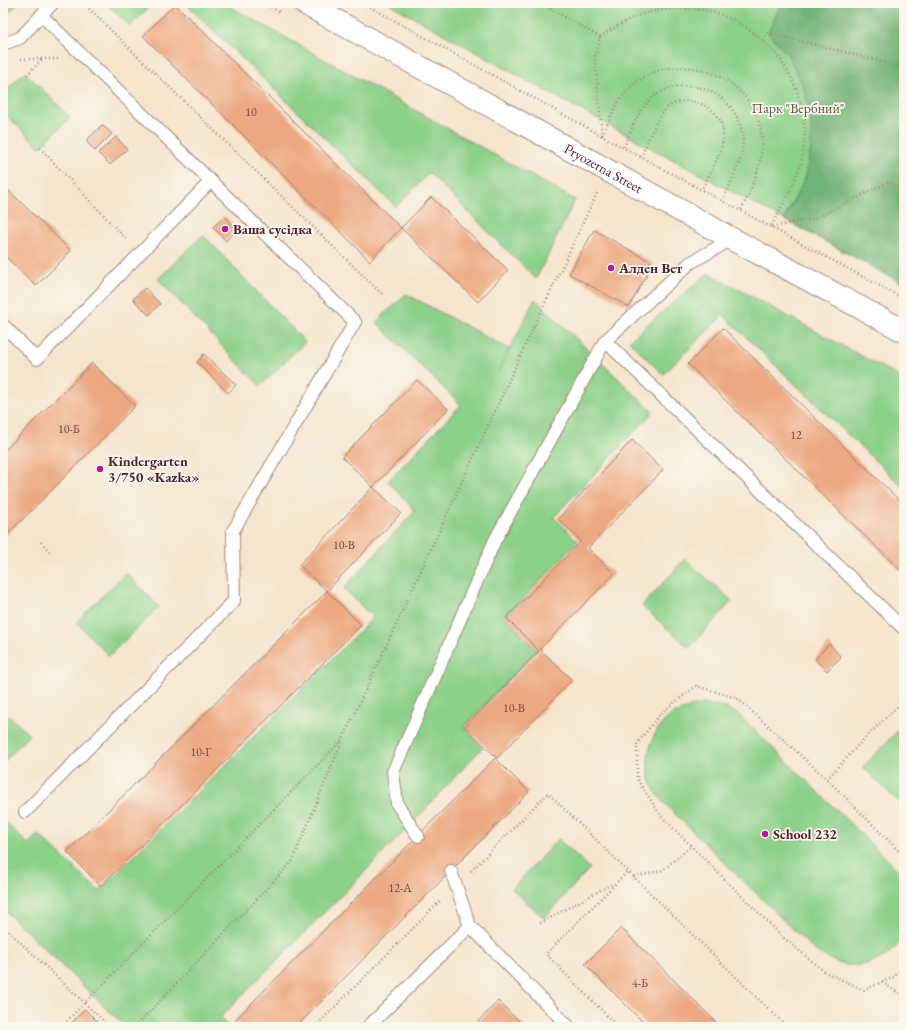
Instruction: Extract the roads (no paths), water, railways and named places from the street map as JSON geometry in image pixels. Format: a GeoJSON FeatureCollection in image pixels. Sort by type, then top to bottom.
{"type":"FeatureCollection","features":[{"type":"Feature","properties":{"kind":"street","name":"Pryozerna Street"},"geometry":{"type":"LineString","coordinates":[[304,3],[732,239],[904,331]]}},
{"type":"Feature","properties":{"kind":"lane"},"geometry":{"type":"LineString","coordinates":[[3,44],[20,38],[53,3]]}},
{"type":"Feature","properties":{"kind":"lane"},"geometry":{"type":"LineString","coordinates":[[25,812],[234,601],[233,531],[356,322],[41,15]]}},
{"type":"Feature","properties":{"kind":"lane"},"geometry":{"type":"LineString","coordinates":[[3,325],[37,359],[211,181]]}},
{"type":"Feature","properties":{"kind":"lane"},"geometry":{"type":"LineString","coordinates":[[418,836],[397,804],[393,772],[495,540],[605,341],[690,263],[732,239]]}},
{"type":"Feature","properties":{"kind":"lane"},"geometry":{"type":"LineString","coordinates":[[605,341],[904,629]]}},
{"type":"Feature","properties":{"kind":"lane"},"geometry":{"type":"LineString","coordinates":[[451,871],[470,926],[569,1027]]}},
{"type":"Feature","properties":{"kind":"lane"},"geometry":{"type":"LineString","coordinates":[[368,1027],[470,926]]}},
{"type":"Feature","properties":{"kind":"place","name":"Ваша сусідка"},"geometry":{"type":"Point","coordinates":[225,229]}},
{"type":"Feature","properties":{"kind":"place","name":"Алден Вет"},"geometry":{"type":"Point","coordinates":[611,268]}},
{"type":"Feature","properties":{"kind":"place","name":"Kindergarten 3/750 «Kazka»"},"geometry":{"type":"Point","coordinates":[100,469]}},
{"type":"Feature","properties":{"kind":"place","name":"School 232"},"geometry":{"type":"Point","coordinates":[765,834]}},
{"type":"Feature","properties":{"kind":"park label","name":"Парк \"Вербний\""},"geometry":{"type":"Point","coordinates":[798,108]}}]}
